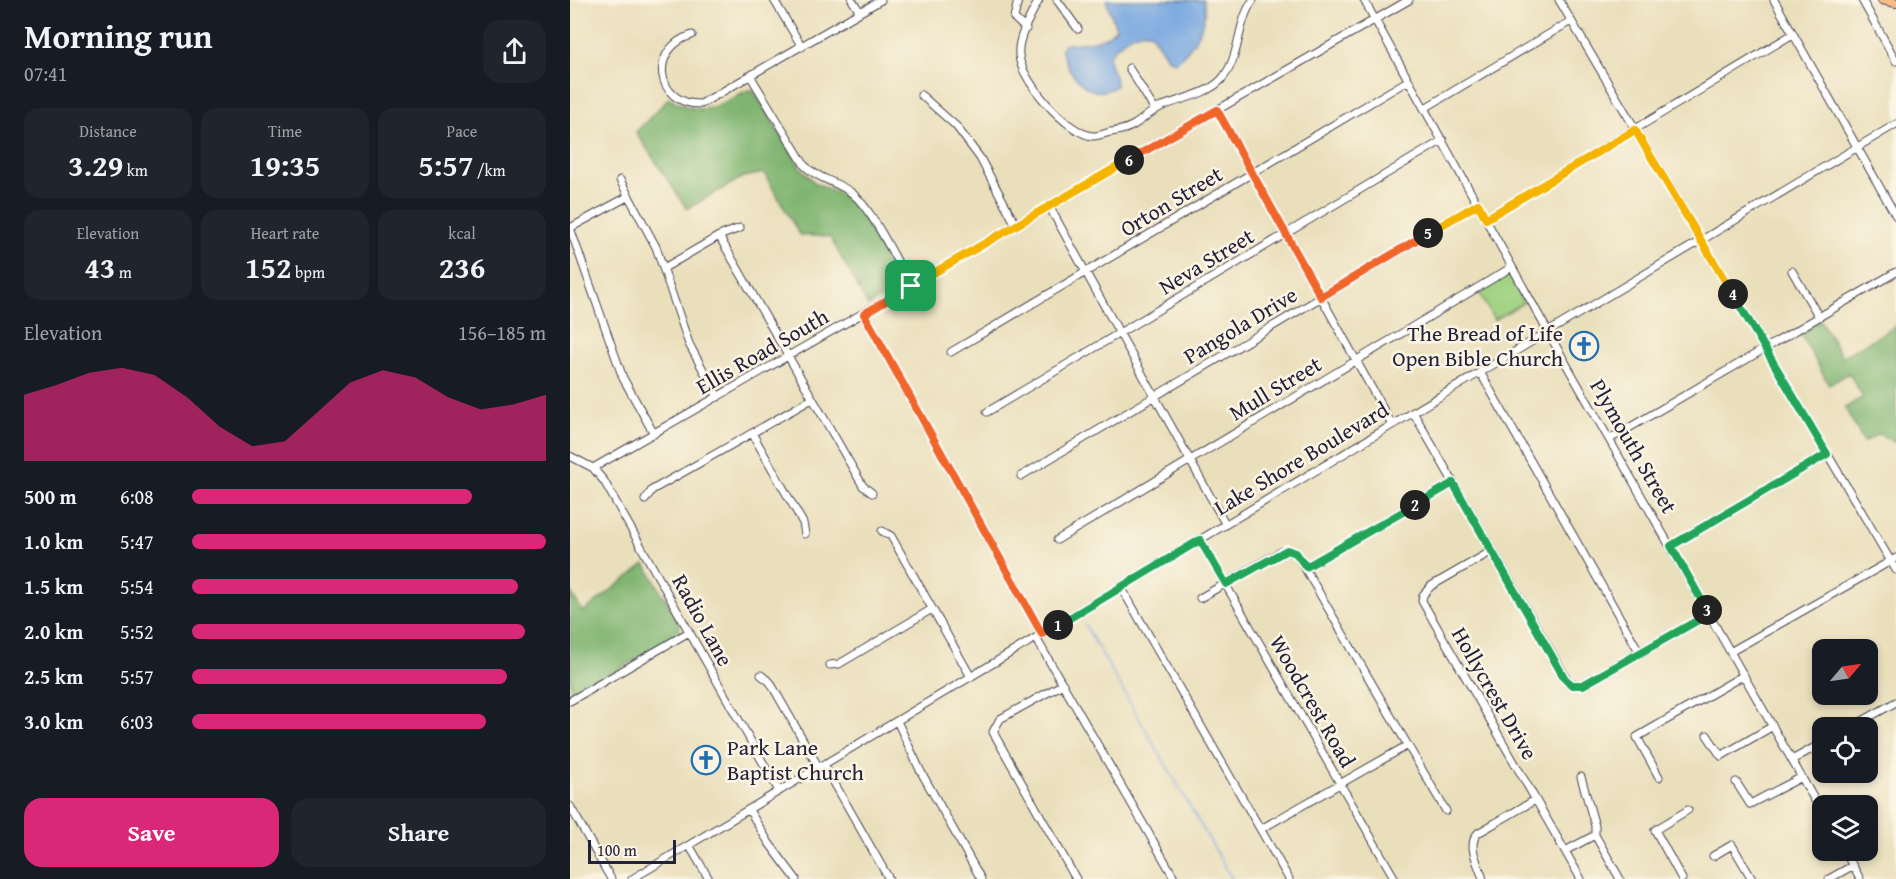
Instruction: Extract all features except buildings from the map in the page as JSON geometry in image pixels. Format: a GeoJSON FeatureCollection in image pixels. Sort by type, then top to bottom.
{"type":"FeatureCollection","features":[{"type":"Feature","properties":{"kind":"main road"},"geometry":{"type":"LineString","coordinates":[[1882,0],[1896,3]]}},
{"type":"Feature","properties":{"kind":"street"},"geometry":{"type":"LineString","coordinates":[[774,0],[802,47]]}},
{"type":"Feature","properties":{"kind":"street"},"geometry":{"type":"LineString","coordinates":[[852,0],[860,12]]}},
{"type":"Feature","properties":{"kind":"street"},"geometry":{"type":"LineString","coordinates":[[692,35],[677,42],[664,60],[664,82],[675,96],[686,102],[701,104],[881,0]]}},
{"type":"Feature","properties":{"kind":"street"},"geometry":{"type":"LineString","coordinates":[[1018,0],[1014,9],[1014,18],[1026,29]]}},
{"type":"Feature","properties":{"kind":"street"},"geometry":{"type":"LineString","coordinates":[[1039,0],[1026,29],[1019,56],[1025,73],[1046,103],[1077,131],[1093,136],[1124,131],[1155,110],[1201,93],[1220,80],[1232,60],[1242,17],[1253,0]]}},
{"type":"Feature","properties":{"kind":"street"},"geometry":{"type":"LineString","coordinates":[[1057,0],[1078,29]]}},
{"type":"Feature","properties":{"kind":"street","name":"Plymouth Street"},"geometry":{"type":"LineString","coordinates":[[1364,0],[1548,331],[1812,795]]}},
{"type":"Feature","properties":{"kind":"street","name":"Ellis Road South"},"geometry":{"type":"LineString","coordinates":[[593,468],[1409,0]]}},
{"type":"Feature","properties":{"kind":"street"},"geometry":{"type":"LineString","coordinates":[[1559,0],[1827,454],[1893,559],[1896,570]]}},
{"type":"Feature","properties":{"kind":"street"},"geometry":{"type":"LineString","coordinates":[[1774,0],[1896,216]]}},
{"type":"Feature","properties":{"kind":"street"},"geometry":{"type":"LineString","coordinates":[[1862,0],[1896,61]]}},
{"type":"Feature","properties":{"kind":"street"},"geometry":{"type":"LineString","coordinates":[[1425,108],[1571,21]]}},
{"type":"Feature","properties":{"kind":"street"},"geometry":{"type":"LineString","coordinates":[[1486,219],[1793,34]]}},
{"type":"Feature","properties":{"kind":"street"},"geometry":{"type":"LineString","coordinates":[[1129,68],[1155,110]]}},
{"type":"Feature","properties":{"kind":"street"},"geometry":{"type":"LineString","coordinates":[[751,77],[805,166],[818,177],[851,192],[863,205],[911,286]]}},
{"type":"Feature","properties":{"kind":"street","name":"Orton Street"},"geometry":{"type":"LineString","coordinates":[[951,352],[1409,80]]}},
{"type":"Feature","properties":{"kind":"street"},"geometry":{"type":"LineString","coordinates":[[921,96],[962,134],[980,158],[1016,225]]}},
{"type":"Feature","properties":{"kind":"street"},"geometry":{"type":"LineString","coordinates":[[1217,110],[1392,425]]}},
{"type":"Feature","properties":{"kind":"street","name":"Lake Shore Boulevard"},"geometry":{"type":"LineString","coordinates":[[632,879],[1896,124]]}},
{"type":"Feature","properties":{"kind":"street","name":"Neva Street"},"geometry":{"type":"LineString","coordinates":[[987,412],[1443,140]]}},
{"type":"Feature","properties":{"kind":"street"},"geometry":{"type":"LineString","coordinates":[[620,180],[656,247],[689,344],[718,397]]}},
{"type":"Feature","properties":{"kind":"street"},"geometry":{"type":"LineString","coordinates":[[629,196],[570,228],[623,378],[654,434]]}},
{"type":"Feature","properties":{"kind":"street","name":"Pangola Drive"},"geometry":{"type":"LineString","coordinates":[[1021,476],[1478,204]]}},
{"type":"Feature","properties":{"kind":"street"},"geometry":{"type":"LineString","coordinates":[[1049,206],[1226,525]]}},
{"type":"Feature","properties":{"kind":"street"},"geometry":{"type":"LineString","coordinates":[[664,268],[719,236],[740,228]]}},
{"type":"Feature","properties":{"kind":"street"},"geometry":{"type":"LineString","coordinates":[[719,236],[862,486],[872,493]]}},
{"type":"Feature","properties":{"kind":"street","name":"Mull Street"},"geometry":{"type":"LineString","coordinates":[[1057,540],[1512,267]]}},
{"type":"Feature","properties":{"kind":"street"},"geometry":{"type":"LineString","coordinates":[[1792,271],[1819,317]]}},
{"type":"Feature","properties":{"kind":"street"},"geometry":{"type":"LineString","coordinates":[[1610,439],[1896,272]]}},
{"type":"Feature","properties":{"kind":"street"},"geometry":{"type":"LineString","coordinates":[[864,314],[1039,636],[1062,684],[1175,879]]}},
{"type":"Feature","properties":{"kind":"street"},"geometry":{"type":"LineString","coordinates":[[1480,372],[1640,653]]}},
{"type":"Feature","properties":{"kind":"street"},"geometry":{"type":"LineString","coordinates":[[645,500],[652,490],[813,399]]}},
{"type":"Feature","properties":{"kind":"street"},"geometry":{"type":"LineString","coordinates":[[1413,412],[1565,679],[1575,686],[1583,685],[1709,614]]}},
{"type":"Feature","properties":{"kind":"street"},"geometry":{"type":"LineString","coordinates":[[752,433],[803,523],[805,534]]}},
{"type":"Feature","properties":{"kind":"street"},"geometry":{"type":"LineString","coordinates":[[1671,546],[1827,454]]}},
{"type":"Feature","properties":{"kind":"street"},"geometry":{"type":"LineString","coordinates":[[570,456],[593,468]]}},
{"type":"Feature","properties":{"kind":"street","name":"Radio Lane"},"geometry":{"type":"LineString","coordinates":[[593,468],[604,481],[779,791]]}},
{"type":"Feature","properties":{"kind":"street"},"geometry":{"type":"LineString","coordinates":[[1306,567],[1453,483]]}},
{"type":"Feature","properties":{"kind":"street"},"geometry":{"type":"LineString","coordinates":[[882,531],[891,536],[971,677]]}},
{"type":"Feature","properties":{"kind":"street","name":"Woodcrest Road"},"geometry":{"type":"LineString","coordinates":[[1200,540],[1395,879]]}},
{"type":"Feature","properties":{"kind":"street"},"geometry":{"type":"LineString","coordinates":[[1200,598],[1287,550],[1296,553],[1446,811]]}},
{"type":"Feature","properties":{"kind":"street","name":"Hollycrest Drive"},"geometry":{"type":"LineString","coordinates":[[1492,551],[1431,586],[1423,594],[1422,601],[1581,879]]}},
{"type":"Feature","properties":{"kind":"street"},"geometry":{"type":"LineString","coordinates":[[1730,652],[1893,559]]}},
{"type":"Feature","properties":{"kind":"street"},"geometry":{"type":"LineString","coordinates":[[1121,587],[1290,879]]}},
{"type":"Feature","properties":{"kind":"street"},"geometry":{"type":"LineString","coordinates":[[830,665],[839,664],[932,609]]}},
{"type":"Feature","properties":{"kind":"street"},"geometry":{"type":"LineString","coordinates":[[570,701],[688,633]]}},
{"type":"Feature","properties":{"kind":"street"},"geometry":{"type":"LineString","coordinates":[[761,675],[770,682],[889,879]]}},
{"type":"Feature","properties":{"kind":"street"},"geometry":{"type":"LineString","coordinates":[[1659,777],[1637,737],[1744,675]]}},
{"type":"Feature","properties":{"kind":"street"},"geometry":{"type":"LineString","coordinates":[[1062,684],[1000,719],[993,732],[1076,879]]}},
{"type":"Feature","properties":{"kind":"street"},"geometry":{"type":"LineString","coordinates":[[1869,717],[1896,702]]}},
{"type":"Feature","properties":{"kind":"street"},"geometry":{"type":"LineString","coordinates":[[897,721],[920,770],[981,879]]}},
{"type":"Feature","properties":{"kind":"street"},"geometry":{"type":"LineString","coordinates":[[1707,735],[1721,756],[1773,726]]}},
{"type":"Feature","properties":{"kind":"street"},"geometry":{"type":"LineString","coordinates":[[1261,829],[1408,744]]}},
{"type":"Feature","properties":{"kind":"street"},"geometry":{"type":"LineString","coordinates":[[1792,760],[1812,749]]}},
{"type":"Feature","properties":{"kind":"street"},"geometry":{"type":"LineString","coordinates":[[1581,777],[1596,826],[1595,835],[1620,879]]}},
{"type":"Feature","properties":{"kind":"street"},"geometry":{"type":"LineString","coordinates":[[1736,782],[1750,804],[1802,777]]}},
{"type":"Feature","properties":{"kind":"street"},"geometry":{"type":"LineString","coordinates":[[1483,879],[1472,846],[1475,836],[1535,800]]}},
{"type":"Feature","properties":{"kind":"street"},"geometry":{"type":"LineString","coordinates":[[570,806],[611,879]]}},
{"type":"Feature","properties":{"kind":"street"},"geometry":{"type":"LineString","coordinates":[[749,810],[769,843],[796,879]]}},
{"type":"Feature","properties":{"kind":"street"},"geometry":{"type":"LineString","coordinates":[[1682,879],[1655,830],[1688,810]]}},
{"type":"Feature","properties":{"kind":"street"},"geometry":{"type":"LineString","coordinates":[[1565,851],[1595,835]]}},
{"type":"Feature","properties":{"kind":"street"},"geometry":{"type":"LineString","coordinates":[[689,845],[709,879]]}},
{"type":"Feature","properties":{"kind":"street"},"geometry":{"type":"LineString","coordinates":[[1713,856],[1732,845],[1752,879]]}},
{"type":"Feature","properties":{"kind":"street"},"geometry":{"type":"LineString","coordinates":[[1850,861],[1860,879]]}},
{"type":"Feature","properties":{"kind":"street"},"geometry":{"type":"LineString","coordinates":[[1829,879],[1852,866]]}},
{"type":"Feature","properties":{"kind":"green space"},"geometry":{"type":"Polygon","coordinates":[[[748,90],[753,90],[800,167],[815,183],[843,195],[859,209],[902,284],[868,306],[830,237],[800,235],[764,173],[743,177],[687,209],[636,132],[669,98],[691,108],[701,109],[718,105],[748,90]]]}},
{"type":"Feature","properties":{"kind":"green space"},"geometry":{"type":"Polygon","coordinates":[[[1508,272],[1523,303],[1494,320],[1478,290],[1508,272]]]}},
{"type":"Feature","properties":{"kind":"green space"},"geometry":{"type":"Polygon","coordinates":[[[1820,320],[1842,357],[1896,326],[1896,443],[1879,434],[1864,442],[1845,408],[1863,397],[1849,373],[1829,385],[1800,333],[1820,320]]]}},
{"type":"Feature","properties":{"kind":"green space"},"geometry":{"type":"Polygon","coordinates":[[[645,564],[679,622],[680,635],[571,696],[570,591],[583,612],[645,564]]]}},
{"type":"Feature","properties":{"kind":"water"},"geometry":{"type":"Polygon","coordinates":[[[1106,0],[1203,0],[1204,17],[1193,43],[1175,62],[1167,58],[1151,33],[1139,32],[1127,38],[1109,56],[1116,78],[1116,86],[1106,91],[1097,91],[1089,89],[1074,76],[1061,49],[1063,45],[1098,40],[1116,28],[1106,0]]]}},
{"type":"Feature","properties":{"kind":"waterway"},"geometry":{"type":"LineString","coordinates":[[1085,625],[1232,879]]}},
{"type":"Feature","properties":{"kind":"place","name":"The Bread of Life Open Bible Church"},"geometry":{"type":"Point","coordinates":[1584,346]}},
{"type":"Feature","properties":{"kind":"place","name":"Park Lane Baptist Church"},"geometry":{"type":"Point","coordinates":[706,760]}},
{"type":"Feature","properties":{"kind":"route"},"geometry":{"type":"LineString","coordinates":[[1217,110],[1321,297],[1478,204],[1486,219],[1635,130],[1827,454],[1671,546],[1709,614],[1579,686],[1572,685],[1565,679],[1453,483],[1306,567],[1292,550],[1282,551],[1226,584],[1200,540],[1042,634],[864,314],[911,286],[1217,110]]}}]}
